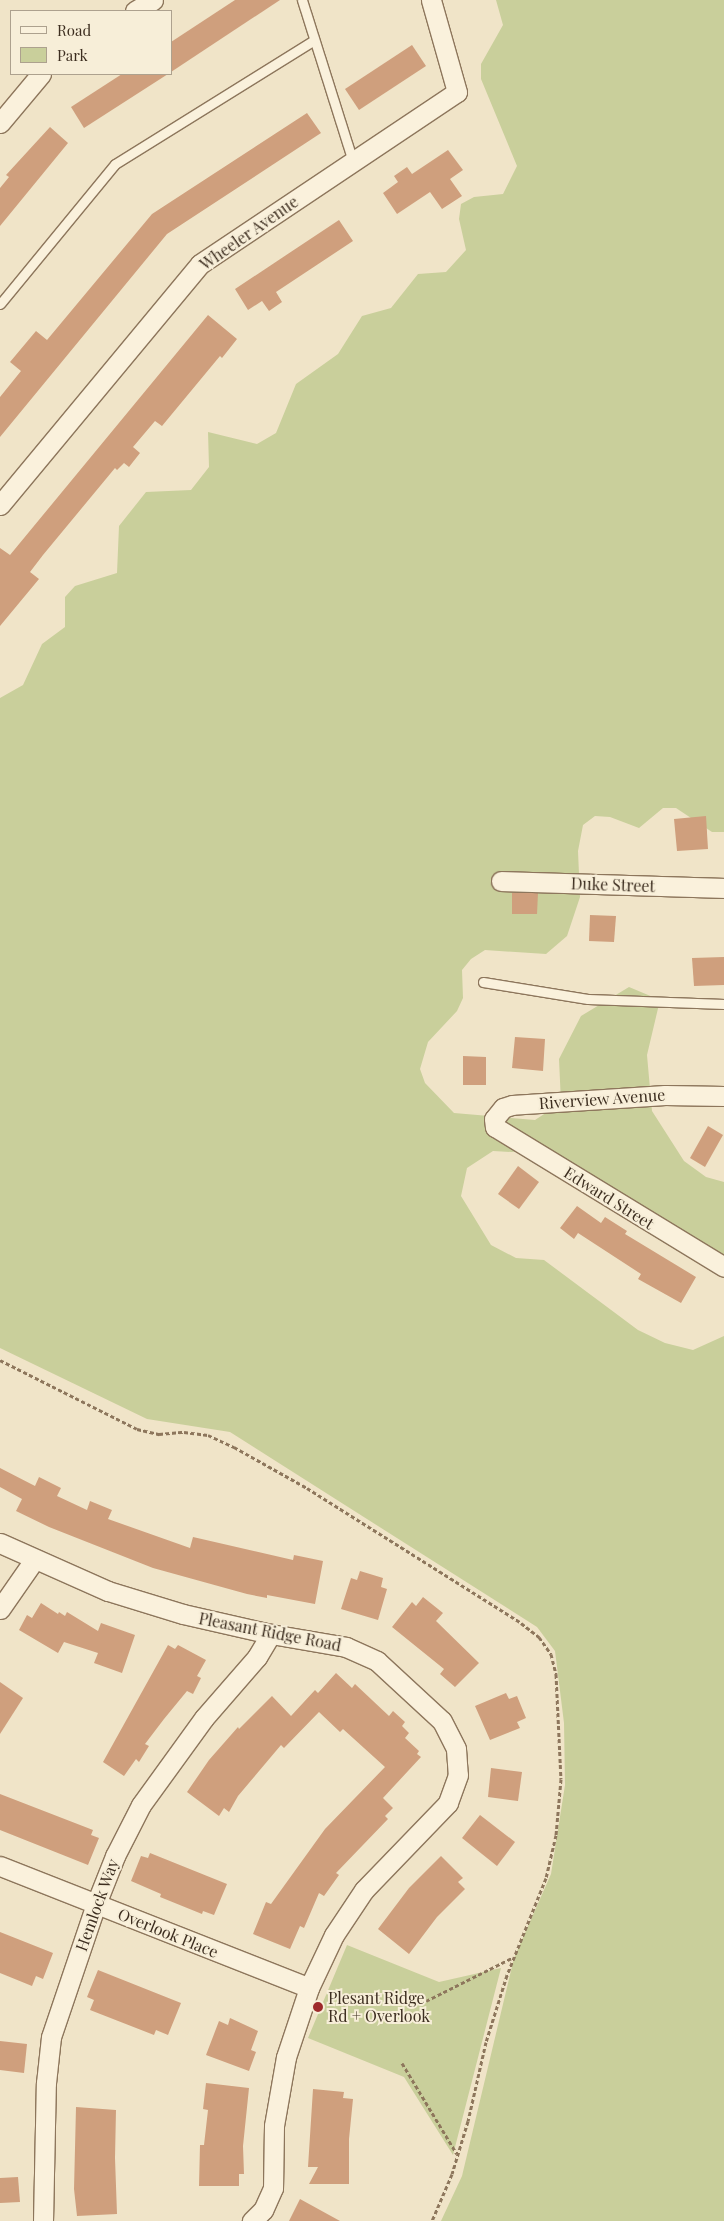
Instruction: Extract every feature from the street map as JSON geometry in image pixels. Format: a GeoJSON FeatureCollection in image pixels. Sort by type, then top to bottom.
{"type":"FeatureCollection","features":[{"type":"Feature","properties":{"kind":"street"},"geometry":{"type":"LineString","coordinates":[[137,10],[153,0]]}},
{"type":"Feature","properties":{"kind":"street","name":"Wheeler Avenue"},"geometry":{"type":"LineString","coordinates":[[0,505],[200,264],[458,92],[431,0]]}},
{"type":"Feature","properties":{"kind":"street"},"geometry":{"type":"LineString","coordinates":[[0,123],[40,75]]}},
{"type":"Feature","properties":{"kind":"street","name":"Duke Street"},"geometry":{"type":"LineString","coordinates":[[501,880],[724,888]]}},
{"type":"Feature","properties":{"kind":"street","name":"Riverview Avenue"},"geometry":{"type":"LineString","coordinates":[[495,1127],[494,1119],[498,1112],[512,1105],[665,1095],[724,1096]]}},
{"type":"Feature","properties":{"kind":"street","name":"Edward Street"},"geometry":{"type":"LineString","coordinates":[[495,1127],[724,1267]]}},
{"type":"Feature","properties":{"kind":"street","name":"Pleasant Ridge Road"},"geometry":{"type":"LineString","coordinates":[[0,1543],[34,1560],[108,1591],[154,1606],[271,1634],[346,1647],[377,1661],[442,1721],[456,1749],[458,1775],[448,1803],[364,1890],[334,1935],[309,1988],[286,2057],[274,2126],[273,2188],[263,2210],[252,2221]]}},
{"type":"Feature","properties":{"kind":"street"},"geometry":{"type":"LineString","coordinates":[[0,1608],[34,1560]]}},
{"type":"Feature","properties":{"kind":"street","name":"Hemlock Way"},"geometry":{"type":"LineString","coordinates":[[43,2221],[46,2083],[52,2036],[96,1904],[115,1856],[141,1805],[204,1718],[257,1657],[271,1634]]}},
{"type":"Feature","properties":{"kind":"street","name":"Overlook Place"},"geometry":{"type":"LineString","coordinates":[[0,1866],[309,1988]]}},
{"type":"Feature","properties":{"kind":"lane"},"geometry":{"type":"LineString","coordinates":[[302,0],[354,162]]}},
{"type":"Feature","properties":{"kind":"lane"},"geometry":{"type":"LineString","coordinates":[[0,304],[116,164],[314,40]]}},
{"type":"Feature","properties":{"kind":"lane"},"geometry":{"type":"LineString","coordinates":[[483,982],[588,999],[724,1004]]}},
{"type":"Feature","properties":{"kind":"path"},"geometry":{"type":"LineString","coordinates":[[0,1360],[137,1429],[159,1434],[184,1432],[208,1435],[234,1447],[307,1488],[521,1623],[539,1637],[551,1654],[556,1674],[561,1779],[556,1835],[546,1878],[514,1957],[486,2042],[468,2121],[432,2221]]}},
{"type":"Feature","properties":{"kind":"path"},"geometry":{"type":"LineString","coordinates":[[426,2001],[514,1957]]}},
{"type":"Feature","properties":{"kind":"path"},"geometry":{"type":"LineString","coordinates":[[402,2063],[457,2155]]}},
{"type":"Feature","properties":{"kind":"green space"},"geometry":{"type":"Polygon","coordinates":[[[496,0],[724,0],[724,832],[712,832],[676,808],[663,808],[639,828],[610,817],[595,816],[583,825],[578,851],[580,897],[567,936],[546,954],[485,950],[471,959],[462,970],[463,998],[457,1011],[428,1042],[420,1069],[425,1083],[454,1113],[535,1120],[561,1103],[559,1059],[581,1016],[629,987],[660,1000],[647,1055],[652,1111],[684,1161],[706,1177],[724,1182],[724,1261],[541,1147],[512,1152],[493,1151],[467,1168],[461,1196],[491,1245],[516,1258],[544,1260],[638,1330],[665,1343],[693,1350],[724,1336],[724,2221],[441,2221],[462,2176],[514,1958],[551,1874],[565,1785],[564,1723],[555,1651],[537,1627],[230,1432],[147,1419],[0,1348],[0,698],[23,685],[42,644],[65,627],[65,597],[75,586],[117,573],[119,526],[146,492],[191,490],[209,467],[208,432],[257,444],[276,433],[296,384],[338,354],[362,316],[391,308],[418,274],[446,272],[466,250],[459,219],[461,204],[474,197],[503,194],[517,166],[481,79],[481,64],[503,25],[496,0]]]}},
{"type":"Feature","properties":{"kind":"green space"},"geometry":{"type":"Polygon","coordinates":[[[347,1945],[439,1982],[501,1968],[453,2155],[404,2077],[308,2038],[347,1945]]]}},
{"type":"Feature","properties":{"kind":"building"},"geometry":{"type":"Polygon","coordinates":[[[235,0],[280,0],[172,71],[172,41],[235,0]]]}},
{"type":"Feature","properties":{"kind":"building"},"geometry":{"type":"Polygon","coordinates":[[[412,45],[426,66],[359,110],[345,89],[412,45]]]}},
{"type":"Feature","properties":{"kind":"building"},"geometry":{"type":"Polygon","coordinates":[[[120,75],[166,75],[84,128],[71,107],[120,75]]]}},
{"type":"Feature","properties":{"kind":"building"},"geometry":{"type":"Polygon","coordinates":[[[307,113],[321,133],[167,234],[0,437],[0,397],[21,371],[10,362],[36,331],[47,340],[152,214],[307,113]]]}},
{"type":"Feature","properties":{"kind":"building"},"geometry":{"type":"Polygon","coordinates":[[[50,127],[68,143],[0,226],[0,188],[9,177],[6,175],[50,127]]]}},
{"type":"Feature","properties":{"kind":"building"},"geometry":{"type":"Polygon","coordinates":[[[448,150],[463,170],[450,179],[462,196],[442,209],[430,192],[397,214],[383,193],[398,182],[394,176],[407,167],[412,174],[448,150]]]}},
{"type":"Feature","properties":{"kind":"building"},"geometry":{"type":"Polygon","coordinates":[[[339,220],[353,241],[276,292],[282,302],[269,311],[262,301],[248,310],[235,289],[339,220]]]}},
{"type":"Feature","properties":{"kind":"building"},"geometry":{"type":"Polygon","coordinates":[[[208,315],[237,339],[222,358],[220,356],[162,426],[155,421],[133,447],[140,453],[129,467],[124,463],[117,470],[115,468],[43,555],[30,572],[39,579],[0,626],[0,548],[10,555],[208,315]]]}},
{"type":"Feature","properties":{"kind":"building"},"geometry":{"type":"Polygon","coordinates":[[[706,816],[708,849],[677,851],[674,819],[706,816]]]}},
{"type":"Feature","properties":{"kind":"building"},"geometry":{"type":"Polygon","coordinates":[[[512,893],[538,893],[537,914],[512,914],[512,893]]]}},
{"type":"Feature","properties":{"kind":"building"},"geometry":{"type":"Polygon","coordinates":[[[590,915],[616,916],[614,942],[589,941],[590,915]]]}},
{"type":"Feature","properties":{"kind":"building"},"geometry":{"type":"Polygon","coordinates":[[[724,957],[724,985],[694,986],[692,958],[724,957]]]}},
{"type":"Feature","properties":{"kind":"building"},"geometry":{"type":"Polygon","coordinates":[[[515,1037],[545,1039],[543,1071],[512,1068],[515,1037]]]}},
{"type":"Feature","properties":{"kind":"building"},"geometry":{"type":"Polygon","coordinates":[[[463,1056],[486,1057],[486,1085],[463,1085],[463,1056]]]}},
{"type":"Feature","properties":{"kind":"building"},"geometry":{"type":"Polygon","coordinates":[[[708,1126],[723,1135],[705,1167],[690,1158],[708,1126]]]}},
{"type":"Feature","properties":{"kind":"building"},"geometry":{"type":"Polygon","coordinates":[[[518,1166],[539,1182],[519,1209],[498,1194],[518,1166]]]}},
{"type":"Feature","properties":{"kind":"building"},"geometry":{"type":"Polygon","coordinates":[[[577,1206],[601,1223],[605,1217],[627,1231],[625,1234],[696,1277],[681,1303],[638,1279],[641,1274],[578,1233],[574,1239],[560,1228],[577,1206]]]}},
{"type":"Feature","properties":{"kind":"building"},"geometry":{"type":"Polygon","coordinates":[[[0,1468],[35,1486],[39,1477],[61,1488],[57,1496],[87,1510],[90,1501],[112,1510],[108,1519],[190,1548],[193,1537],[293,1560],[294,1555],[323,1561],[315,1604],[267,1595],[267,1598],[247,1594],[153,1568],[49,1527],[16,1511],[22,1499],[0,1487],[0,1468]]]}},
{"type":"Feature","properties":{"kind":"building"},"geometry":{"type":"Polygon","coordinates":[[[360,1571],[383,1578],[381,1587],[387,1589],[378,1620],[341,1609],[351,1578],[357,1580],[360,1571]]]}},
{"type":"Feature","properties":{"kind":"building"},"geometry":{"type":"Polygon","coordinates":[[[423,1597],[443,1613],[436,1621],[479,1663],[455,1687],[440,1674],[444,1669],[392,1627],[412,1602],[416,1606],[423,1597]]]}},
{"type":"Feature","properties":{"kind":"building"},"geometry":{"type":"Polygon","coordinates":[[[41,1603],[58,1614],[59,1612],[65,1616],[67,1612],[98,1631],[101,1623],[135,1635],[122,1673],[94,1663],[98,1653],[64,1642],[58,1653],[19,1630],[27,1615],[32,1618],[41,1603]]]}},
{"type":"Feature","properties":{"kind":"building"},"geometry":{"type":"Polygon","coordinates":[[[168,1645],[175,1649],[178,1645],[206,1660],[197,1676],[201,1678],[193,1694],[187,1691],[164,1719],[145,1744],[149,1746],[139,1762],[136,1759],[124,1776],[103,1762],[168,1645]]]}},
{"type":"Feature","properties":{"kind":"building"},"geometry":{"type":"Polygon","coordinates":[[[336,1673],[352,1688],[355,1684],[389,1716],[393,1711],[405,1722],[402,1726],[409,1733],[405,1738],[419,1751],[417,1754],[421,1757],[383,1798],[393,1808],[385,1816],[388,1819],[336,1873],[339,1875],[324,1896],[319,1893],[304,1928],[300,1926],[290,1949],[253,1934],[266,1902],[271,1904],[325,1829],[385,1767],[343,1729],[340,1732],[319,1712],[284,1748],[281,1745],[238,1796],[229,1812],[224,1808],[219,1816],[187,1792],[209,1760],[238,1727],[239,1729],[272,1696],[291,1716],[315,1690],[318,1693],[336,1673]]]}},
{"type":"Feature","properties":{"kind":"building"},"geometry":{"type":"Polygon","coordinates":[[[0,1682],[23,1698],[0,1734],[0,1682]]]}},
{"type":"Feature","properties":{"kind":"building"},"geometry":{"type":"Polygon","coordinates":[[[506,1693],[509,1699],[517,1696],[526,1718],[517,1722],[520,1728],[490,1740],[475,1706],[506,1693]]]}},
{"type":"Feature","properties":{"kind":"building"},"geometry":{"type":"Polygon","coordinates":[[[491,1768],[522,1772],[518,1801],[488,1797],[491,1768]]]}},
{"type":"Feature","properties":{"kind":"building"},"geometry":{"type":"Polygon","coordinates":[[[0,1794],[93,1830],[91,1835],[99,1838],[88,1865],[0,1830],[0,1794]]]}},
{"type":"Feature","properties":{"kind":"building"},"geometry":{"type":"Polygon","coordinates":[[[480,1815],[515,1842],[497,1866],[462,1838],[480,1815]]]}},
{"type":"Feature","properties":{"kind":"building"},"geometry":{"type":"Polygon","coordinates":[[[150,1853],[227,1884],[214,1915],[203,1911],[202,1914],[160,1897],[161,1894],[131,1881],[141,1856],[148,1858],[150,1853]]]}},
{"type":"Feature","properties":{"kind":"building"},"geometry":{"type":"Polygon","coordinates":[[[441,1856],[463,1878],[458,1882],[465,1889],[437,1917],[409,1954],[378,1929],[409,1888],[441,1856]]]}},
{"type":"Feature","properties":{"kind":"building"},"geometry":{"type":"Polygon","coordinates":[[[0,1932],[53,1953],[43,1979],[36,1976],[32,1986],[0,1973],[0,1932]]]}},
{"type":"Feature","properties":{"kind":"building"},"geometry":{"type":"Polygon","coordinates":[[[98,1970],[181,2003],[168,2035],[156,2030],[154,2035],[90,2010],[94,2000],[87,1997],[98,1970]]]}},
{"type":"Feature","properties":{"kind":"building"},"geometry":{"type":"Polygon","coordinates":[[[230,2018],[258,2031],[251,2050],[256,2052],[249,2071],[206,2055],[219,2021],[228,2025],[230,2018]]]}},
{"type":"Feature","properties":{"kind":"building"},"geometry":{"type":"Polygon","coordinates":[[[0,2041],[27,2044],[24,2073],[0,2070],[0,2041]]]}},
{"type":"Feature","properties":{"kind":"building"},"geometry":{"type":"Polygon","coordinates":[[[206,2083],[249,2088],[243,2146],[244,2174],[239,2174],[239,2186],[199,2186],[200,2145],[204,2145],[208,2110],[203,2109],[206,2083]]]}},
{"type":"Feature","properties":{"kind":"building"},"geometry":{"type":"Polygon","coordinates":[[[313,2089],[344,2092],[343,2098],[353,2099],[349,2139],[349,2184],[309,2184],[318,2167],[308,2167],[313,2089]]]}},
{"type":"Feature","properties":{"kind":"building"},"geometry":{"type":"Polygon","coordinates":[[[76,2107],[116,2110],[117,2214],[77,2216],[74,2189],[76,2107]]]}},
{"type":"Feature","properties":{"kind":"building"},"geometry":{"type":"Polygon","coordinates":[[[18,2177],[20,2202],[0,2203],[0,2178],[18,2177]]]}},
{"type":"Feature","properties":{"kind":"building"},"geometry":{"type":"Polygon","coordinates":[[[300,2199],[340,2221],[289,2221],[300,2199]]]}},
{"type":"Feature","properties":{"kind":"place","name":"Plesant Ridge Rd + Overlook"},"geometry":{"type":"Point","coordinates":[318,2007]}}]}
